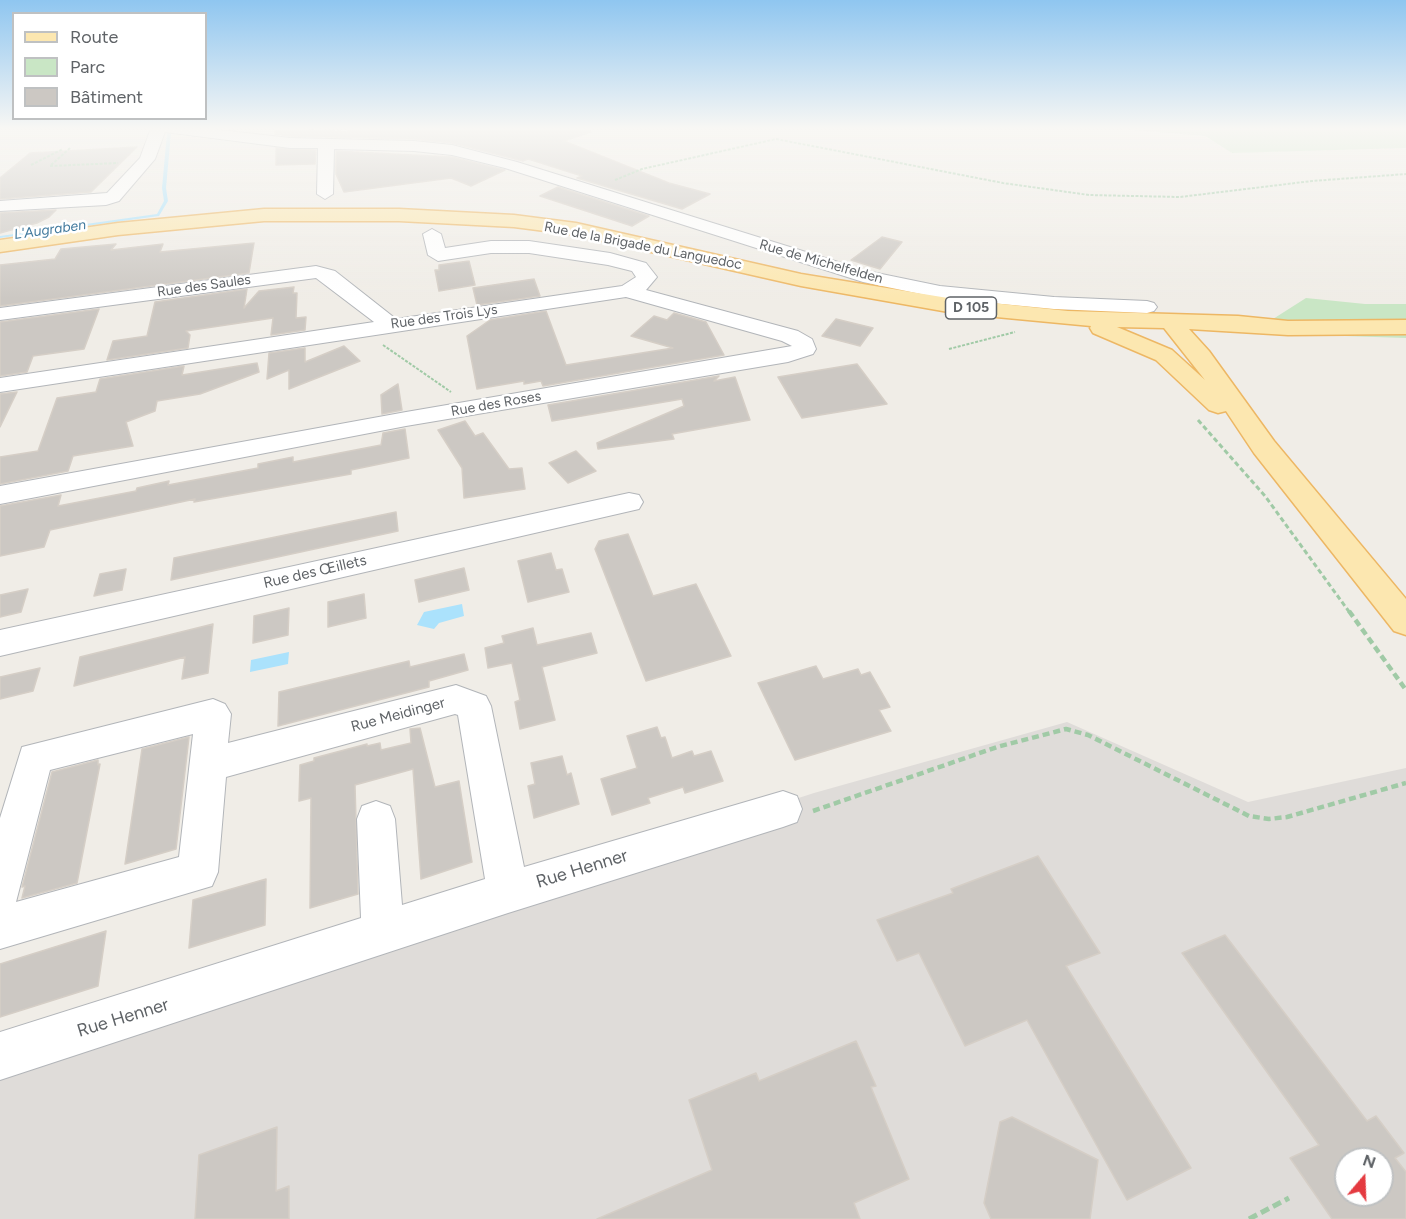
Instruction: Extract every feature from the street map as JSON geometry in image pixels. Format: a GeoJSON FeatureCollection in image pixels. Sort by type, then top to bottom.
{"type":"FeatureCollection","features":[{"type":"Feature","properties":{"kind":"main road","name":"Rue de la Brigade du Languedoc"},"geometry":{"type":"LineString","coordinates":[[0,246],[118,229],[264,215],[314,214],[514,221],[576,229],[874,294],[954,306],[1068,318]]}},
{"type":"Feature","properties":{"kind":"main road","name":"D 105"},"geometry":{"type":"LineString","coordinates":[[1068,318],[1146,314],[1171,322],[1238,323],[1288,328],[1406,327]]}},
{"type":"Feature","properties":{"kind":"main road"},"geometry":{"type":"LineString","coordinates":[[1146,314],[1164,354]]}},
{"type":"Feature","properties":{"kind":"main road","name":"D 105"},"geometry":{"type":"LineString","coordinates":[[1238,323],[1268,316],[1406,315]]}},
{"type":"Feature","properties":{"kind":"main road"},"geometry":{"type":"LineString","coordinates":[[1068,318],[1124,336],[1164,354],[1264,447]]}},
{"type":"Feature","properties":{"kind":"main road"},"geometry":{"type":"LineString","coordinates":[[1171,322],[1201,356],[1264,447],[1406,622]]}},
{"type":"Feature","properties":{"kind":"main road"},"geometry":{"type":"LineString","coordinates":[[1201,356],[1219,333],[1238,323]]}},
{"type":"Feature","properties":{"kind":"street"},"geometry":{"type":"LineString","coordinates":[[0,206],[106,200],[113,197],[124,185]]}},
{"type":"Feature","properties":{"kind":"street"},"geometry":{"type":"LineString","coordinates":[[325,185],[325,194]]}},
{"type":"Feature","properties":{"kind":"street"},"geometry":{"type":"LineString","coordinates":[[573,185],[687,222]]}},
{"type":"Feature","properties":{"kind":"street"},"geometry":{"type":"LineString","coordinates":[[659,246],[687,222]]}},
{"type":"Feature","properties":{"kind":"street","name":"Rue de Michelfelden"},"geometry":{"type":"LineString","coordinates":[[687,222],[863,276],[940,292],[1146,314]]}},
{"type":"Feature","properties":{"kind":"street"},"geometry":{"type":"LineString","coordinates":[[711,229],[717,248],[739,265]]}},
{"type":"Feature","properties":{"kind":"street"},"geometry":{"type":"LineString","coordinates":[[432,234],[438,255],[491,247],[528,247],[628,263],[645,272],[647,277],[639,286],[626,291]]}},
{"type":"Feature","properties":{"kind":"street","name":"Rue des Saules"},"geometry":{"type":"LineString","coordinates":[[0,314],[316,272],[328,275],[390,325]]}},
{"type":"Feature","properties":{"kind":"street","name":"Rue des Trois Lys"},"geometry":{"type":"LineString","coordinates":[[0,385],[626,291]]}},
{"type":"Feature","properties":{"kind":"street","name":"Rue des Roses"},"geometry":{"type":"LineString","coordinates":[[0,495],[475,407],[788,355],[805,349],[804,344],[790,336],[626,291]]}},
{"type":"Feature","properties":{"kind":"street","name":"Rue des Œillets"},"geometry":{"type":"LineString","coordinates":[[0,643],[629,502]]}},
{"type":"Feature","properties":{"kind":"street","name":"Rue Meidinger"},"geometry":{"type":"LineString","coordinates":[[208,765],[456,699],[474,706],[508,892]]}},
{"type":"Feature","properties":{"kind":"street"},"geometry":{"type":"LineString","coordinates":[[0,892],[35,758],[213,714],[198,872],[0,928]]}},
{"type":"Feature","properties":{"kind":"street","name":"Rue Henner"},"geometry":{"type":"LineString","coordinates":[[0,1056],[508,892],[783,809]]}},
{"type":"Feature","properties":{"kind":"street"},"geometry":{"type":"LineString","coordinates":[[376,819],[383,934]]}},
{"type":"Feature","properties":{"kind":"path"},"geometry":{"type":"LineString","coordinates":[[589,190],[602,185]]}},
{"type":"Feature","properties":{"kind":"path"},"geometry":{"type":"LineString","coordinates":[[1017,185],[1089,195],[1180,197],[1280,185]]}},
{"type":"Feature","properties":{"kind":"path"},"geometry":{"type":"LineString","coordinates":[[360,330],[475,407]]}},
{"type":"Feature","properties":{"kind":"path"},"geometry":{"type":"LineString","coordinates":[[950,349],[1025,331]]}},
{"type":"Feature","properties":{"kind":"path"},"geometry":{"type":"LineString","coordinates":[[1198,419],[1265,496],[1406,690]]}},
{"type":"Feature","properties":{"kind":"path"},"geometry":{"type":"LineString","coordinates":[[783,809],[806,813],[997,747],[1066,729],[1088,735],[1249,816],[1269,819],[1287,817],[1406,783]]}},
{"type":"Feature","properties":{"kind":"path"},"geometry":{"type":"LineString","coordinates":[[1249,1219],[1289,1198]]}},
{"type":"Feature","properties":{"kind":"shaded area"},"geometry":{"type":"Polygon","coordinates":[[[1067,722],[1248,802],[1406,768],[1406,1219],[0,1219],[0,1066],[508,892],[814,793],[1067,722]]]}},
{"type":"Feature","properties":{"kind":"green space"},"geometry":{"type":"Polygon","coordinates":[[[1306,298],[1365,304],[1406,304],[1406,338],[1251,333],[1306,298]]]}},
{"type":"Feature","properties":{"kind":"water"},"geometry":{"type":"Polygon","coordinates":[[[462,604],[464,616],[439,623],[434,629],[417,625],[424,612],[462,604]]]}},
{"type":"Feature","properties":{"kind":"water"},"geometry":{"type":"Polygon","coordinates":[[[289,652],[288,664],[250,672],[251,660],[289,652]]]}},
{"type":"Feature","properties":{"kind":"building"},"geometry":{"type":"Polygon","coordinates":[[[0,185],[98,185],[91,192],[0,199],[0,185]]]}},
{"type":"Feature","properties":{"kind":"building"},"geometry":{"type":"Polygon","coordinates":[[[341,185],[398,185],[344,192],[341,185]]]}},
{"type":"Feature","properties":{"kind":"building"},"geometry":{"type":"Polygon","coordinates":[[[600,185],[676,185],[710,194],[682,209],[600,185]]]}},
{"type":"Feature","properties":{"kind":"building"},"geometry":{"type":"Polygon","coordinates":[[[558,187],[649,216],[632,226],[540,196],[558,187]]]}},
{"type":"Feature","properties":{"kind":"building"},"geometry":{"type":"Polygon","coordinates":[[[56,210],[49,217],[37,223],[0,233],[0,213],[56,210]]]}},
{"type":"Feature","properties":{"kind":"building"},"geometry":{"type":"Polygon","coordinates":[[[882,237],[902,242],[880,269],[851,260],[882,237]]]}},
{"type":"Feature","properties":{"kind":"building"},"geometry":{"type":"Polygon","coordinates":[[[254,243],[249,273],[0,306],[0,265],[55,259],[61,249],[116,244],[111,250],[163,244],[160,252],[254,243]]]}},
{"type":"Feature","properties":{"kind":"building"},"geometry":{"type":"Polygon","coordinates":[[[469,261],[475,285],[439,291],[435,270],[439,270],[439,265],[469,261]]]}},
{"type":"Feature","properties":{"kind":"building"},"geometry":{"type":"Polygon","coordinates":[[[534,279],[540,296],[477,305],[473,288],[534,279]]]}},
{"type":"Feature","properties":{"kind":"building"},"geometry":{"type":"Polygon","coordinates":[[[294,287],[293,293],[297,293],[296,318],[306,317],[305,330],[271,335],[273,318],[186,331],[190,335],[188,348],[107,360],[113,341],[147,336],[155,302],[247,289],[244,308],[259,291],[294,287]]]}},
{"type":"Feature","properties":{"kind":"building"},"geometry":{"type":"Polygon","coordinates":[[[99,309],[84,349],[33,356],[27,372],[0,376],[0,322],[99,309]]]}},
{"type":"Feature","properties":{"kind":"building"},"geometry":{"type":"Polygon","coordinates":[[[546,311],[566,365],[673,348],[631,336],[654,316],[667,320],[674,313],[706,322],[724,355],[543,386],[541,381],[524,384],[524,381],[477,389],[467,336],[490,320],[546,311]]]}},
{"type":"Feature","properties":{"kind":"building"},"geometry":{"type":"Polygon","coordinates":[[[836,319],[873,328],[860,346],[822,336],[836,319]]]}},
{"type":"Feature","properties":{"kind":"building"},"geometry":{"type":"Polygon","coordinates":[[[344,346],[360,361],[289,389],[289,370],[267,379],[269,353],[305,348],[305,362],[344,346]]]}},
{"type":"Feature","properties":{"kind":"building"},"geometry":{"type":"Polygon","coordinates":[[[257,363],[259,372],[200,394],[157,401],[155,411],[126,422],[133,446],[73,456],[68,471],[0,484],[0,457],[38,451],[57,398],[96,392],[100,379],[184,366],[182,375],[257,363]]]}},
{"type":"Feature","properties":{"kind":"building"},"geometry":{"type":"Polygon","coordinates":[[[857,364],[887,404],[802,418],[778,377],[857,364]]]}},
{"type":"Feature","properties":{"kind":"building"},"geometry":{"type":"Polygon","coordinates":[[[719,376],[714,381],[735,377],[750,420],[672,434],[674,439],[598,449],[597,443],[684,406],[682,399],[552,421],[548,405],[719,376]]]}},
{"type":"Feature","properties":{"kind":"building"},"geometry":{"type":"Polygon","coordinates":[[[398,384],[402,410],[382,414],[381,395],[398,384]]]}},
{"type":"Feature","properties":{"kind":"building"},"geometry":{"type":"Polygon","coordinates":[[[17,392],[0,427],[0,394],[17,392]]]}},
{"type":"Feature","properties":{"kind":"building"},"geometry":{"type":"Polygon","coordinates":[[[465,421],[475,436],[483,433],[509,469],[522,468],[525,489],[464,498],[462,468],[438,430],[465,421]]]}},
{"type":"Feature","properties":{"kind":"building"},"geometry":{"type":"Polygon","coordinates":[[[405,429],[409,458],[351,470],[351,474],[194,502],[195,499],[50,530],[44,547],[0,556],[0,506],[61,495],[58,506],[136,491],[137,488],[169,481],[168,485],[258,468],[258,464],[293,457],[293,462],[381,445],[383,433],[405,429]]]}},
{"type":"Feature","properties":{"kind":"building"},"geometry":{"type":"Polygon","coordinates":[[[576,451],[596,471],[568,483],[549,463],[576,451]]]}},
{"type":"Feature","properties":{"kind":"building"},"geometry":{"type":"Polygon","coordinates":[[[396,512],[398,531],[171,580],[174,558],[396,512]]]}},
{"type":"Feature","properties":{"kind":"building"},"geometry":{"type":"Polygon","coordinates":[[[628,534],[653,596],[696,584],[731,656],[646,681],[595,549],[599,541],[628,534]]]}},
{"type":"Feature","properties":{"kind":"building"},"geometry":{"type":"Polygon","coordinates":[[[551,553],[556,570],[562,569],[569,592],[528,602],[518,561],[551,553]]]}},
{"type":"Feature","properties":{"kind":"building"},"geometry":{"type":"Polygon","coordinates":[[[464,568],[469,590],[419,602],[415,580],[464,568]]]}},
{"type":"Feature","properties":{"kind":"building"},"geometry":{"type":"Polygon","coordinates":[[[126,569],[122,590],[94,596],[100,574],[126,569]]]}},
{"type":"Feature","properties":{"kind":"building"},"geometry":{"type":"Polygon","coordinates":[[[28,589],[21,612],[0,617],[0,595],[28,589]]]}},
{"type":"Feature","properties":{"kind":"building"},"geometry":{"type":"Polygon","coordinates":[[[364,594],[366,618],[328,627],[328,602],[364,594]]]}},
{"type":"Feature","properties":{"kind":"building"},"geometry":{"type":"Polygon","coordinates":[[[289,608],[288,635],[253,643],[254,616],[289,608]]]}},
{"type":"Feature","properties":{"kind":"building"},"geometry":{"type":"Polygon","coordinates":[[[213,624],[208,673],[182,679],[185,657],[74,686],[80,657],[213,624]]]}},
{"type":"Feature","properties":{"kind":"building"},"geometry":{"type":"Polygon","coordinates":[[[533,628],[537,645],[591,633],[597,653],[542,667],[555,720],[520,729],[515,702],[520,700],[512,663],[488,668],[485,648],[504,643],[502,636],[533,628]]]}},
{"type":"Feature","properties":{"kind":"building"},"geometry":{"type":"Polygon","coordinates":[[[464,654],[468,670],[429,681],[429,687],[278,726],[279,692],[409,661],[410,667],[464,654]]]}},
{"type":"Feature","properties":{"kind":"building"},"geometry":{"type":"Polygon","coordinates":[[[816,666],[823,679],[858,669],[861,675],[870,672],[890,707],[879,710],[891,731],[795,760],[758,683],[816,666]]]}},
{"type":"Feature","properties":{"kind":"building"},"geometry":{"type":"Polygon","coordinates":[[[40,668],[33,691],[0,699],[0,677],[40,668]]]}},
{"type":"Feature","properties":{"kind":"building"},"geometry":{"type":"Polygon","coordinates":[[[657,727],[661,738],[665,737],[672,758],[692,751],[694,756],[711,751],[723,781],[685,793],[683,787],[648,798],[650,803],[612,815],[601,779],[637,768],[627,736],[657,727]]]}},
{"type":"Feature","properties":{"kind":"building"},"geometry":{"type":"Polygon","coordinates":[[[420,728],[435,787],[459,781],[472,862],[421,879],[413,769],[355,785],[358,894],[310,908],[311,798],[299,801],[300,765],[314,761],[314,758],[367,744],[367,746],[380,743],[381,750],[411,743],[410,729],[420,728]]]}},
{"type":"Feature","properties":{"kind":"building"},"geometry":{"type":"Polygon","coordinates":[[[189,737],[176,849],[125,864],[142,749],[189,737]]]}},
{"type":"Feature","properties":{"kind":"building"},"geometry":{"type":"Polygon","coordinates":[[[562,756],[567,775],[571,773],[579,804],[534,818],[528,786],[535,784],[531,763],[562,756]]]}},
{"type":"Feature","properties":{"kind":"building"},"geometry":{"type":"Polygon","coordinates":[[[98,760],[98,765],[100,764],[77,883],[22,898],[25,886],[22,887],[52,772],[98,760]]]}},
{"type":"Feature","properties":{"kind":"building"},"geometry":{"type":"Polygon","coordinates":[[[1038,856],[1100,953],[1066,966],[1191,1168],[1127,1200],[1027,1020],[965,1046],[919,953],[897,961],[877,920],[953,893],[951,889],[1038,856]]]}},
{"type":"Feature","properties":{"kind":"building"},"geometry":{"type":"Polygon","coordinates":[[[266,879],[265,925],[189,948],[193,900],[266,879]]]}},
{"type":"Feature","properties":{"kind":"building"},"geometry":{"type":"Polygon","coordinates":[[[106,931],[98,986],[0,1017],[0,964],[106,931]]]}},
{"type":"Feature","properties":{"kind":"building"},"geometry":{"type":"Polygon","coordinates":[[[1225,935],[1367,1121],[1376,1116],[1404,1153],[1395,1158],[1406,1172],[1406,1219],[1332,1219],[1290,1158],[1319,1145],[1182,953],[1225,935]]]}},
{"type":"Feature","properties":{"kind":"building"},"geometry":{"type":"Polygon","coordinates":[[[856,1041],[876,1086],[871,1087],[909,1179],[854,1203],[860,1219],[597,1219],[712,1170],[689,1100],[756,1073],[759,1081],[856,1041]]]}},
{"type":"Feature","properties":{"kind":"building"},"geometry":{"type":"Polygon","coordinates":[[[1012,1117],[1098,1160],[1090,1219],[991,1219],[984,1203],[1000,1122],[1012,1117]]]}},
{"type":"Feature","properties":{"kind":"building"},"geometry":{"type":"Polygon","coordinates":[[[277,1127],[276,1191],[289,1186],[289,1219],[195,1219],[199,1155],[277,1127]]]}},
{"type":"Feature","properties":{"kind":"waterway","name":"L'Augraben"},"geometry":{"type":"LineString","coordinates":[[0,237],[158,215],[166,201],[164,185]]}}]}
